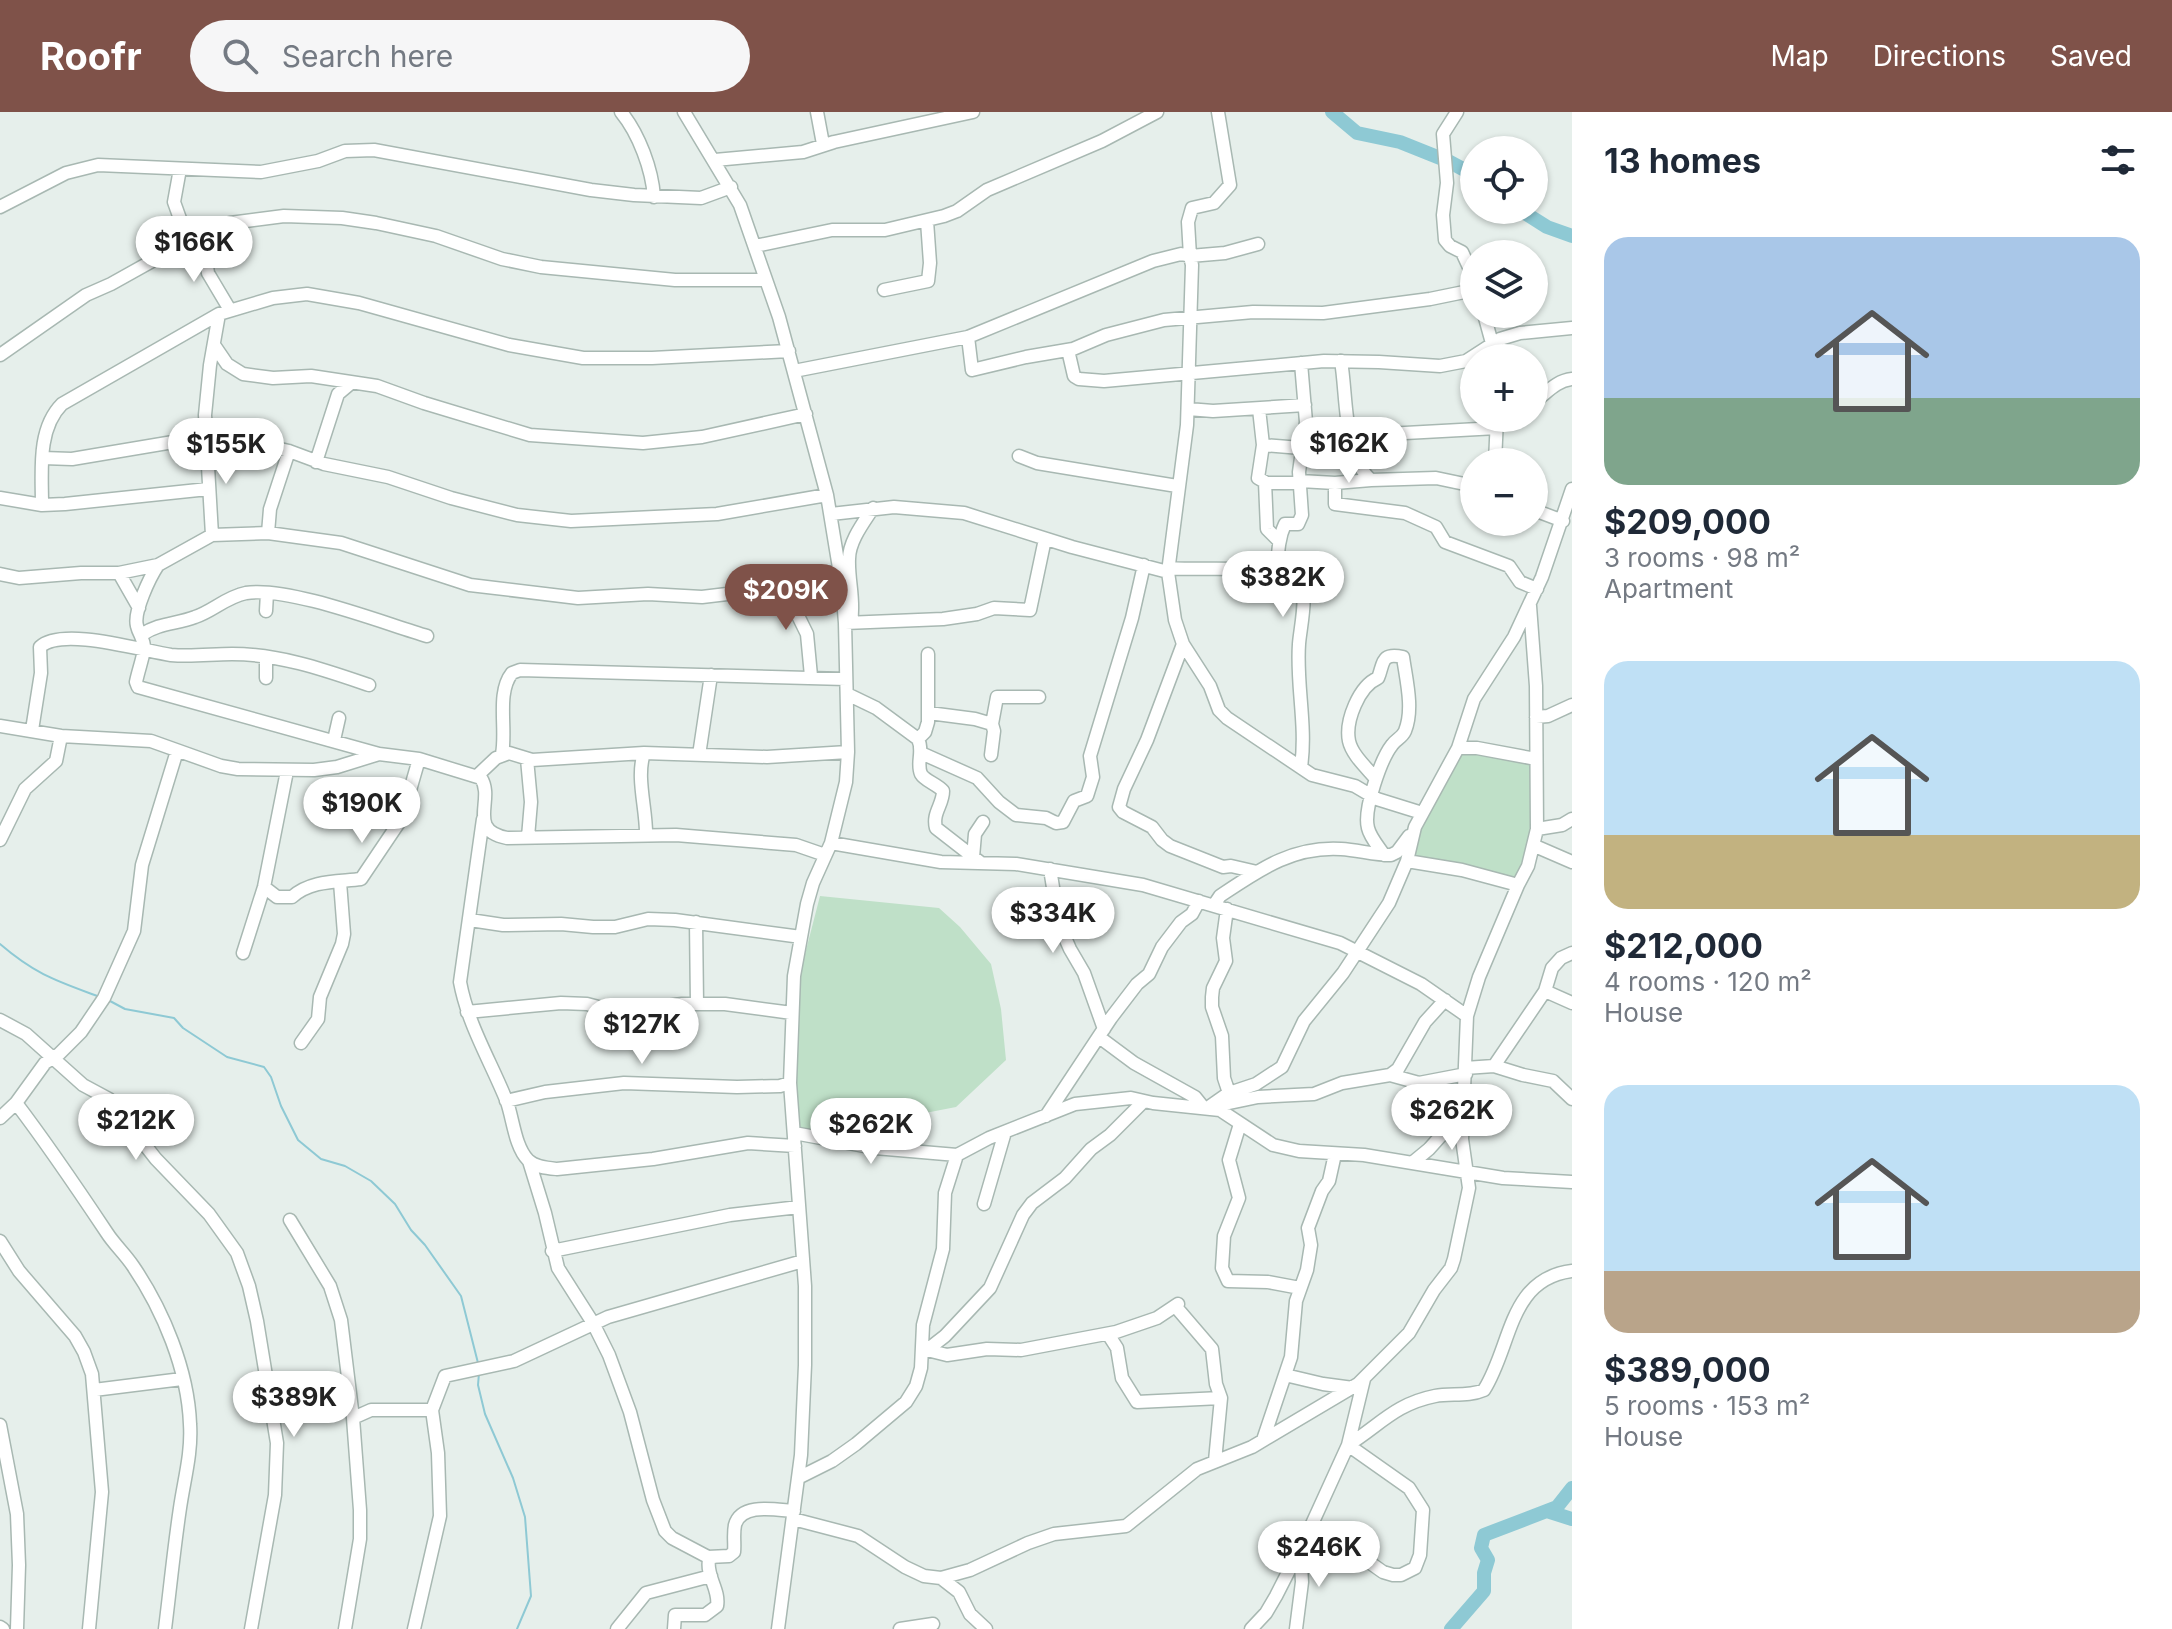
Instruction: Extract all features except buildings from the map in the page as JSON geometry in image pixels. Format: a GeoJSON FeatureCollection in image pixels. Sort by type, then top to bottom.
{"type":"FeatureCollection","features":[{"type":"Feature","properties":{"kind":"street"},"geometry":{"type":"LineString","coordinates":[[621,112],[650,170],[654,197]]}},
{"type":"Feature","properties":{"kind":"street"},"geometry":{"type":"LineString","coordinates":[[684,112],[731,187],[755,246],[789,351],[827,495],[848,622],[848,752],[844,795],[828,849],[813,883],[794,976],[790,1083],[806,1317],[805,1365],[798,1478],[778,1629]]}},
{"type":"Feature","properties":{"kind":"street"},"geometry":{"type":"LineString","coordinates":[[817,112],[823,144]]}},
{"type":"Feature","properties":{"kind":"street"},"geometry":{"type":"LineString","coordinates":[[715,160],[803,152],[818,149],[823,144],[973,112]]}},
{"type":"Feature","properties":{"kind":"street"},"geometry":{"type":"LineString","coordinates":[[755,246],[832,230],[885,230],[957,211],[987,190],[1102,141],[1157,112]]}},
{"type":"Feature","properties":{"kind":"street"},"geometry":{"type":"LineString","coordinates":[[1218,112],[1230,185],[1214,203],[1192,208],[1188,222],[1191,318],[1188,409],[1168,570],[1172,608],[1183,644],[1204,676],[1219,710],[1274,751],[1321,778],[1355,786],[1370,795],[1422,813]]}},
{"type":"Feature","properties":{"kind":"street"},"geometry":{"type":"LineString","coordinates":[[1457,112],[1443,134],[1447,183],[1443,215],[1445,240],[1460,251]]}},
{"type":"Feature","properties":{"kind":"street"},"geometry":{"type":"LineString","coordinates":[[0,207],[82,168],[116,165],[269,171],[318,161],[345,151],[374,150],[591,190],[654,197],[701,198],[731,187]]}},
{"type":"Feature","properties":{"kind":"street"},"geometry":{"type":"LineString","coordinates":[[180,169],[174,202],[190,239],[206,260],[224,312],[214,345],[207,394],[206,439],[212,535]]}},
{"type":"Feature","properties":{"kind":"street"},"geometry":{"type":"LineString","coordinates":[[0,355],[86,295],[190,239],[230,223],[251,219],[284,216],[342,218],[436,236],[502,259],[541,267],[675,280],[766,280]]}},
{"type":"Feature","properties":{"kind":"street"},"geometry":{"type":"LineString","coordinates":[[884,290],[928,281],[930,255],[927,221]]}},
{"type":"Feature","properties":{"kind":"street"},"geometry":{"type":"LineString","coordinates":[[794,371],[968,337],[1153,261],[1181,254],[1225,253],[1258,244]]}},
{"type":"Feature","properties":{"kind":"street"},"geometry":{"type":"LineString","coordinates":[[968,337],[972,370],[1068,350],[1164,320],[1253,312],[1323,313],[1460,293]]}},
{"type":"Feature","properties":{"kind":"street"},"geometry":{"type":"LineString","coordinates":[[42,505],[43,458],[48,423],[62,404],[224,312],[273,298],[319,296],[359,303],[509,345],[583,358],[789,351]]}},
{"type":"Feature","properties":{"kind":"street"},"geometry":{"type":"LineString","coordinates":[[1488,328],[1493,343]]}},
{"type":"Feature","properties":{"kind":"street"},"geometry":{"type":"LineString","coordinates":[[1068,350],[1074,376],[1104,381],[1341,361],[1454,365],[1482,353],[1493,343],[1520,333],[1572,328]]}},
{"type":"Feature","properties":{"kind":"street"},"geometry":{"type":"LineString","coordinates":[[214,345],[227,364],[243,374],[273,378],[311,376],[386,388],[424,403],[530,435],[643,443],[702,437],[806,414]]}},
{"type":"Feature","properties":{"kind":"street"},"geometry":{"type":"LineString","coordinates":[[1341,361],[1344,407],[1350,436],[1361,471],[1371,480]]}},
{"type":"Feature","properties":{"kind":"street"},"geometry":{"type":"LineString","coordinates":[[1277,571],[1279,541],[1285,524],[1301,521],[1301,448],[1306,432],[1301,363]]}},
{"type":"Feature","properties":{"kind":"street"},"geometry":{"type":"LineString","coordinates":[[1548,390],[1572,379]]}},
{"type":"Feature","properties":{"kind":"street"},"geometry":{"type":"LineString","coordinates":[[316,462],[338,394],[351,383]]}},
{"type":"Feature","properties":{"kind":"street"},"geometry":{"type":"LineString","coordinates":[[1188,409],[1259,409],[1305,405]]}},
{"type":"Feature","properties":{"kind":"street"},"geometry":{"type":"LineString","coordinates":[[1259,409],[1263,445],[1258,478],[1265,483],[1436,478],[1460,483]]}},
{"type":"Feature","properties":{"kind":"street"},"geometry":{"type":"LineString","coordinates":[[1350,436],[1460,426]]}},
{"type":"Feature","properties":{"kind":"street"},"geometry":{"type":"LineString","coordinates":[[43,458],[72,459],[171,441],[206,439],[249,442],[289,451],[316,462],[376,474],[517,515],[552,520],[596,522],[717,514],[827,495]]}},
{"type":"Feature","properties":{"kind":"street"},"geometry":{"type":"LineString","coordinates":[[1263,445],[1301,448]]}},
{"type":"Feature","properties":{"kind":"street"},"geometry":{"type":"LineString","coordinates":[[268,533],[270,509],[289,451]]}},
{"type":"Feature","properties":{"kind":"street"},"geometry":{"type":"LineString","coordinates":[[1019,456],[1037,463],[1177,486]]}},
{"type":"Feature","properties":{"kind":"street"},"geometry":{"type":"LineString","coordinates":[[1265,483],[1265,522],[1271,535],[1279,541]]}},
{"type":"Feature","properties":{"kind":"street"},"geometry":{"type":"LineString","coordinates":[[1335,483],[1335,504],[1386,509],[1416,518],[1436,527],[1445,542],[1509,566],[1520,582],[1537,589]]}},
{"type":"Feature","properties":{"kind":"street"},"geometry":{"type":"LineString","coordinates":[[0,498],[42,505],[208,489]]}},
{"type":"Feature","properties":{"kind":"street"},"geometry":{"type":"LineString","coordinates":[[1229,1093],[1224,1078],[1222,1036],[1212,997],[1226,961],[1220,896],[1283,857],[1338,849],[1384,855],[1397,852],[1415,827],[1458,748],[1483,682],[1514,637],[1530,606],[1572,489]]}},
{"type":"Feature","properties":{"kind":"street"},"geometry":{"type":"LineString","coordinates":[[831,514],[873,508],[918,507],[964,513],[982,516],[1045,539],[1168,570],[1277,571],[1299,579],[1304,589],[1299,646],[1304,712],[1301,767]]}},
{"type":"Feature","properties":{"kind":"street"},"geometry":{"type":"LineString","coordinates":[[848,622],[853,606],[848,557],[860,528],[873,508]]}},
{"type":"Feature","properties":{"kind":"street"},"geometry":{"type":"LineString","coordinates":[[1548,515],[1563,521]]}},
{"type":"Feature","properties":{"kind":"street"},"geometry":{"type":"LineString","coordinates":[[0,574],[19,578],[119,573],[158,565],[212,535],[268,533],[341,543],[470,585],[578,598],[648,594],[702,597],[840,570]]}},
{"type":"Feature","properties":{"kind":"street"},"geometry":{"type":"LineString","coordinates":[[848,622],[943,619],[994,608],[1030,610],[1045,539]]}},
{"type":"Feature","properties":{"kind":"street"},"geometry":{"type":"LineString","coordinates":[[158,565],[149,578],[139,608],[137,626],[143,634],[144,649],[136,682],[143,690],[379,754],[419,759],[478,775],[485,784],[460,982],[467,1012],[529,1161],[558,1268],[609,1355],[630,1412],[653,1500],[665,1531],[672,1538],[712,1558],[729,1556],[734,1552],[735,1524],[742,1514],[757,1509],[794,1515],[858,1536],[905,1567],[924,1576],[941,1578],[970,1570],[1054,1534],[1126,1526],[1197,1469],[1262,1441],[1353,1388],[1409,1333],[1451,1268],[1469,1188],[1462,1139],[1467,1016],[1479,977],[1535,846],[1535,655],[1530,606]]}},
{"type":"Feature","properties":{"kind":"street"},"geometry":{"type":"LineString","coordinates":[[921,753],[977,778],[1016,815],[1063,822],[1074,801],[1087,796],[1092,787],[1090,756],[1132,618],[1144,565]]}},
{"type":"Feature","properties":{"kind":"street"},"geometry":{"type":"LineString","coordinates":[[119,573],[139,608]]}},
{"type":"Feature","properties":{"kind":"street"},"geometry":{"type":"LineString","coordinates":[[782,583],[807,634],[811,676]]}},
{"type":"Feature","properties":{"kind":"street"},"geometry":{"type":"LineString","coordinates":[[143,634],[155,626],[200,615],[233,596],[267,593],[299,598],[427,636]]}},
{"type":"Feature","properties":{"kind":"street"},"geometry":{"type":"LineString","coordinates":[[266,611],[267,593]]}},
{"type":"Feature","properties":{"kind":"street"},"geometry":{"type":"LineString","coordinates":[[32,730],[41,673],[39,653],[43,644],[76,639],[186,656],[233,654],[266,657],[313,666],[369,685]]}},
{"type":"Feature","properties":{"kind":"street"},"geometry":{"type":"LineString","coordinates":[[1183,644],[1119,807],[1123,812],[1148,823],[1170,846],[1223,867],[1257,872]]}},
{"type":"Feature","properties":{"kind":"street"},"geometry":{"type":"LineString","coordinates":[[918,739],[925,732],[929,713],[928,654]]}},
{"type":"Feature","properties":{"kind":"street"},"geometry":{"type":"LineString","coordinates":[[1376,779],[1350,745],[1350,727],[1358,701],[1370,682],[1378,678],[1381,662],[1397,655],[1403,657],[1408,694],[1405,733],[1391,746],[1370,795],[1368,827],[1384,855]]}},
{"type":"Feature","properties":{"kind":"street"},"geometry":{"type":"LineString","coordinates":[[266,657],[266,678]]}},
{"type":"Feature","properties":{"kind":"street"},"geometry":{"type":"LineString","coordinates":[[502,754],[506,731],[504,690],[512,673],[520,670],[846,679]]}},
{"type":"Feature","properties":{"kind":"street"},"geometry":{"type":"LineString","coordinates":[[699,755],[711,675]]}},
{"type":"Feature","properties":{"kind":"street"},"geometry":{"type":"LineString","coordinates":[[847,694],[876,708],[918,739],[923,778],[943,791],[935,813],[936,828],[977,860]]}},
{"type":"Feature","properties":{"kind":"street"},"geometry":{"type":"LineString","coordinates":[[991,755],[997,697],[1039,697]]}},
{"type":"Feature","properties":{"kind":"street"},"geometry":{"type":"LineString","coordinates":[[1536,717],[1548,716],[1572,705]]}},
{"type":"Feature","properties":{"kind":"street"},"geometry":{"type":"LineString","coordinates":[[929,713],[992,724]]}},
{"type":"Feature","properties":{"kind":"street"},"geometry":{"type":"LineString","coordinates":[[334,740],[339,718]]}},
{"type":"Feature","properties":{"kind":"street"},"geometry":{"type":"LineString","coordinates":[[0,726],[61,736],[151,741],[221,766],[287,771],[337,767],[379,754]]}},
{"type":"Feature","properties":{"kind":"street"},"geometry":{"type":"LineString","coordinates":[[0,840],[25,789],[56,761],[61,736]]}},
{"type":"Feature","properties":{"kind":"street"},"geometry":{"type":"LineString","coordinates":[[1458,748],[1477,748],[1536,759]]}},
{"type":"Feature","properties":{"kind":"street"},"geometry":{"type":"LineString","coordinates":[[0,1118],[16,1103],[36,1073],[72,1041],[94,1016],[132,938],[142,865],[177,751]]}},
{"type":"Feature","properties":{"kind":"street"},"geometry":{"type":"LineString","coordinates":[[478,775],[502,754],[509,753],[527,759],[644,753],[767,757],[848,752]]}},
{"type":"Feature","properties":{"kind":"street"},"geometry":{"type":"LineString","coordinates":[[644,753],[640,775],[645,798],[646,833]]}},
{"type":"Feature","properties":{"kind":"street"},"geometry":{"type":"LineString","coordinates":[[264,887],[277,897],[292,897],[312,885],[361,879],[402,818],[419,759]]}},
{"type":"Feature","properties":{"kind":"street"},"geometry":{"type":"LineString","coordinates":[[527,759],[531,802],[528,837]]}},
{"type":"Feature","properties":{"kind":"street"},"geometry":{"type":"LineString","coordinates":[[243,953],[264,887],[287,771]]}},
{"type":"Feature","properties":{"kind":"street"},"geometry":{"type":"LineString","coordinates":[[483,816],[490,832],[507,838],[646,833],[796,845],[941,862],[977,860],[1121,880],[1316,935],[1357,951],[1402,973],[1467,1016]]}},
{"type":"Feature","properties":{"kind":"street"},"geometry":{"type":"LineString","coordinates":[[1537,829],[1562,825],[1572,819]]}},
{"type":"Feature","properties":{"kind":"street"},"geometry":{"type":"LineString","coordinates":[[977,860],[975,834],[983,822]]}},
{"type":"Feature","properties":{"kind":"street"},"geometry":{"type":"LineString","coordinates":[[1206,1107],[1229,1093],[1256,1084],[1282,1067],[1304,1021],[1389,903],[1407,861],[1415,827]]}},
{"type":"Feature","properties":{"kind":"street"},"geometry":{"type":"LineString","coordinates":[[1535,846],[1572,862]]}},
{"type":"Feature","properties":{"kind":"street"},"geometry":{"type":"LineString","coordinates":[[1407,861],[1462,870],[1518,885]]}},
{"type":"Feature","properties":{"kind":"street"},"geometry":{"type":"LineString","coordinates":[[1050,869],[1059,924],[1084,973],[1102,1033],[1134,1063],[1195,1097],[1206,1107]]}},
{"type":"Feature","properties":{"kind":"street"},"geometry":{"type":"LineString","coordinates":[[301,1043],[318,1019],[320,997],[342,944],[340,882]]}},
{"type":"Feature","properties":{"kind":"street"},"geometry":{"type":"LineString","coordinates":[[1046,1116],[1137,984],[1149,974],[1162,947],[1181,922],[1192,914],[1199,901]]}},
{"type":"Feature","properties":{"kind":"street"},"geometry":{"type":"LineString","coordinates":[[470,920],[503,925],[615,927],[648,919],[696,922],[801,937]]}},
{"type":"Feature","properties":{"kind":"street"},"geometry":{"type":"LineString","coordinates":[[696,922],[697,1004]]}},
{"type":"Feature","properties":{"kind":"street"},"geometry":{"type":"LineString","coordinates":[[1494,1066],[1545,991],[1552,968],[1561,958],[1572,953]]}},
{"type":"Feature","properties":{"kind":"street"},"geometry":{"type":"LineString","coordinates":[[1545,991],[1572,1003]]}},
{"type":"Feature","properties":{"kind":"street"},"geometry":{"type":"LineString","coordinates":[[1390,1075],[1398,1069],[1425,1022],[1445,1000]]}},
{"type":"Feature","properties":{"kind":"street"},"geometry":{"type":"LineString","coordinates":[[467,1012],[561,1003],[644,1009],[725,1004],[792,1013]]}},
{"type":"Feature","properties":{"kind":"street"},"geometry":{"type":"LineString","coordinates":[[0,1020],[26,1034],[83,1085],[109,1099],[156,1159],[229,1239],[244,1271],[257,1321],[277,1455],[275,1495],[251,1629]]}},
{"type":"Feature","properties":{"kind":"street"},"geometry":{"type":"LineString","coordinates":[[1206,1107],[1258,1097],[1314,1094],[1342,1083],[1390,1075],[1419,1083],[1494,1066],[1553,1081],[1572,1099]]}},
{"type":"Feature","properties":{"kind":"street"},"geometry":{"type":"LineString","coordinates":[[506,1101],[545,1092],[624,1083],[737,1087],[790,1083]]}},
{"type":"Feature","properties":{"kind":"street"},"geometry":{"type":"LineString","coordinates":[[529,1161],[542,1168],[557,1169],[653,1159],[748,1143],[795,1140],[957,1155],[1005,1132],[1091,1101],[1131,1098],[1220,1110],[1273,1145],[1299,1151],[1466,1170],[1503,1178],[1572,1182]]}},
{"type":"Feature","properties":{"kind":"street"},"geometry":{"type":"LineString","coordinates":[[924,1349],[945,1336],[990,1288],[1008,1245],[1032,1203],[1065,1178],[1091,1149],[1144,1101]]}},
{"type":"Feature","properties":{"kind":"street"},"geometry":{"type":"LineString","coordinates":[[16,1103],[78,1187],[108,1236],[132,1264],[173,1343],[189,1405],[190,1442],[165,1629]]}},
{"type":"Feature","properties":{"kind":"street"},"geometry":{"type":"LineString","coordinates":[[1412,1163],[1463,1111]]}},
{"type":"Feature","properties":{"kind":"street"},"geometry":{"type":"LineString","coordinates":[[1240,1124],[1229,1160],[1239,1198],[1224,1236],[1224,1275],[1228,1281],[1268,1282],[1300,1288]]}},
{"type":"Feature","properties":{"kind":"street"},"geometry":{"type":"LineString","coordinates":[[984,1204],[1005,1132]]}},
{"type":"Feature","properties":{"kind":"street"},"geometry":{"type":"LineString","coordinates":[[1262,1441],[1293,1346],[1296,1301],[1311,1245],[1308,1228],[1329,1181],[1335,1154]]}},
{"type":"Feature","properties":{"kind":"street"},"geometry":{"type":"LineString","coordinates":[[798,1478],[832,1461],[906,1402],[918,1378],[924,1349],[926,1312],[943,1249],[945,1193],[957,1155]]}},
{"type":"Feature","properties":{"kind":"street"},"geometry":{"type":"LineString","coordinates":[[552,1251],[730,1215],[799,1207]]}},
{"type":"Feature","properties":{"kind":"street"},"geometry":{"type":"LineString","coordinates":[[290,1220],[330,1286],[341,1320],[353,1418],[360,1539],[345,1629]]}},
{"type":"Feature","properties":{"kind":"street"},"geometry":{"type":"LineString","coordinates":[[0,1241],[19,1271],[75,1336],[89,1363],[102,1492],[89,1629]]}},
{"type":"Feature","properties":{"kind":"street"},"geometry":{"type":"LineString","coordinates":[[414,1629],[440,1516],[438,1453],[432,1410],[441,1379],[447,1374],[514,1361],[593,1323],[803,1261]]}},
{"type":"Feature","properties":{"kind":"street"},"geometry":{"type":"LineString","coordinates":[[1348,1445],[1398,1408],[1433,1396],[1475,1394],[1484,1390],[1528,1290],[1550,1277],[1572,1271]]}},
{"type":"Feature","properties":{"kind":"street"},"geometry":{"type":"LineString","coordinates":[[924,1349],[947,1355],[987,1349],[1021,1350],[1108,1334],[1157,1318],[1177,1306],[1211,1346],[1221,1398],[1215,1461]]}},
{"type":"Feature","properties":{"kind":"street"},"geometry":{"type":"LineString","coordinates":[[1108,1334],[1117,1348],[1122,1378],[1137,1402],[1221,1398]]}},
{"type":"Feature","properties":{"kind":"street"},"geometry":{"type":"LineString","coordinates":[[1285,1375],[1353,1388]]}},
{"type":"Feature","properties":{"kind":"street"},"geometry":{"type":"LineString","coordinates":[[1251,1629],[1266,1613],[1300,1549],[1348,1445],[1364,1378]]}},
{"type":"Feature","properties":{"kind":"street"},"geometry":{"type":"LineString","coordinates":[[94,1390],[182,1379]]}},
{"type":"Feature","properties":{"kind":"street"},"geometry":{"type":"LineString","coordinates":[[353,1418],[371,1410],[432,1410]]}},
{"type":"Feature","properties":{"kind":"street"},"geometry":{"type":"LineString","coordinates":[[0,1425],[17,1514],[17,1629]]}},
{"type":"Feature","properties":{"kind":"street"},"geometry":{"type":"LineString","coordinates":[[1307,1535],[1359,1555],[1383,1572],[1401,1575],[1415,1568],[1420,1555],[1423,1510],[1409,1488],[1348,1445]]}},
{"type":"Feature","properties":{"kind":"street"},"geometry":{"type":"LineString","coordinates":[[1296,1629],[1302,1582],[1300,1549]]}},
{"type":"Feature","properties":{"kind":"street"},"geometry":{"type":"LineString","coordinates":[[674,1629],[675,1615],[705,1615],[717,1606],[718,1597],[708,1563],[712,1558]]}},
{"type":"Feature","properties":{"kind":"street"},"geometry":{"type":"LineString","coordinates":[[617,1629],[646,1593],[711,1576]]}},
{"type":"Feature","properties":{"kind":"street"},"geometry":{"type":"LineString","coordinates":[[941,1578],[959,1592],[970,1614],[986,1629]]}},
{"type":"Feature","properties":{"kind":"street"},"geometry":{"type":"LineString","coordinates":[[900,1629],[933,1624]]}},
{"type":"Feature","properties":{"kind":"green space"},"geometry":{"type":"Polygon","coordinates":[[[1461,752],[1530,764],[1531,836],[1516,879],[1413,857],[1416,836],[1461,752]]]}},
{"type":"Feature","properties":{"kind":"green space"},"geometry":{"type":"Polygon","coordinates":[[[820,896],[939,908],[960,927],[991,964],[1001,1009],[1006,1060],[956,1107],[920,1114],[873,1134],[846,1140],[797,1126],[797,985],[820,896]]]}},
{"type":"Feature","properties":{"kind":"waterway"},"geometry":{"type":"LineString","coordinates":[[1332,112],[1357,133],[1400,142],[1440,158]]}},
{"type":"Feature","properties":{"kind":"waterway"},"geometry":{"type":"LineString","coordinates":[[1448,161],[1460,167]]}},
{"type":"Feature","properties":{"kind":"waterway"},"geometry":{"type":"LineString","coordinates":[[1542,224],[1572,236]]}},
{"type":"Feature","properties":{"kind":"waterway"},"geometry":{"type":"LineString","coordinates":[[0,944],[36,970],[100,997]]}},
{"type":"Feature","properties":{"kind":"waterway"},"geometry":{"type":"LineString","coordinates":[[110,1001],[125,1009],[174,1018],[183,1028],[227,1057],[264,1067],[298,1140],[321,1159],[345,1166],[371,1181],[395,1204],[411,1230],[425,1245],[461,1296],[478,1363]]}},
{"type":"Feature","properties":{"kind":"waterway"},"geometry":{"type":"LineString","coordinates":[[479,1373],[478,1385],[485,1414],[513,1478],[525,1517],[531,1596],[517,1629]]}},
{"type":"Feature","properties":{"kind":"waterway"},"geometry":{"type":"LineString","coordinates":[[1451,1629],[1484,1591],[1488,1560],[1481,1548],[1484,1535],[1557,1507],[1572,1488]]}},
{"type":"Feature","properties":{"kind":"waterway"},"geometry":{"type":"LineString","coordinates":[[1547,1511],[1572,1519]]}}]}
